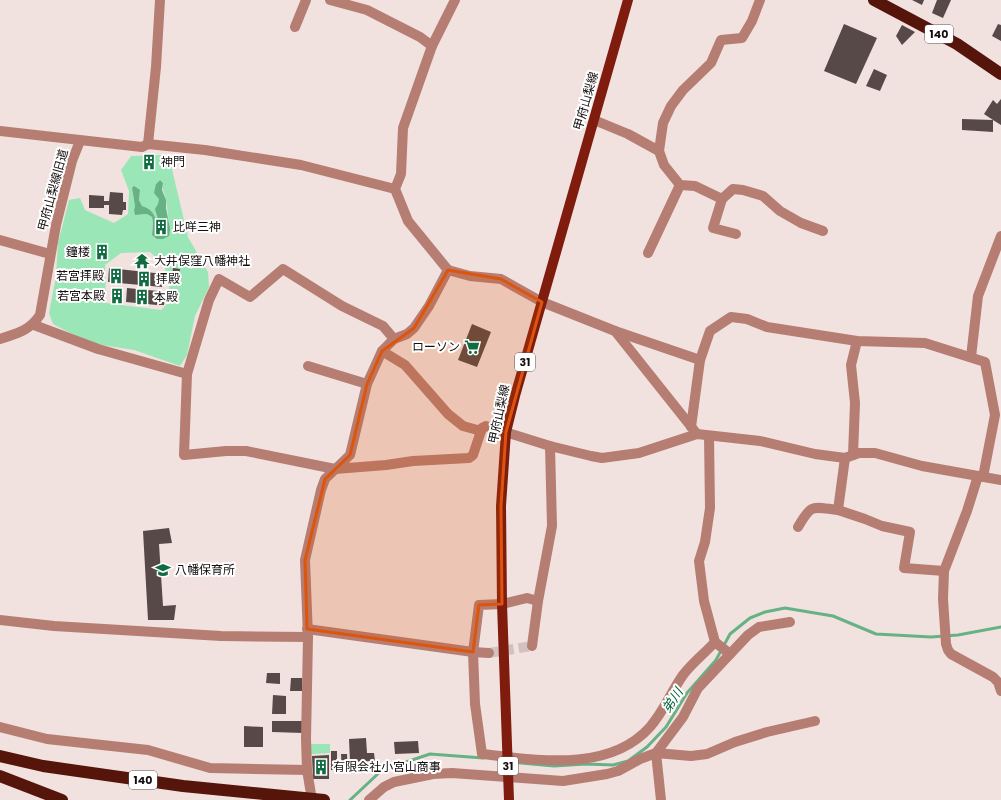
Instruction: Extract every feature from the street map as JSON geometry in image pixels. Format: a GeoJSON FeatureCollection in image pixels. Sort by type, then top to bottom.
{"type":"FeatureCollection","features":[{"type":"Feature","properties":{"kind":"highway","name":"140"},"geometry":{"type":"LineString","coordinates":[[874,0],[957,44],[1001,74]]}},
{"type":"Feature","properties":{"kind":"highway","name":"140"},"geometry":{"type":"LineString","coordinates":[[0,756],[43,766],[183,786],[324,800]]}},
{"type":"Feature","properties":{"kind":"highway"},"geometry":{"type":"LineString","coordinates":[[0,776],[62,800]]}},
{"type":"Feature","properties":{"kind":"main road","name":"甲府山梨線"},"geometry":{"type":"LineString","coordinates":[[509,798],[502,604],[501,506],[506,432],[628,0]]}},
{"type":"Feature","properties":{"kind":"street"},"geometry":{"type":"LineString","coordinates":[[148,144],[156,67],[160,0]]}},
{"type":"Feature","properties":{"kind":"street"},"geometry":{"type":"LineString","coordinates":[[295,27],[306,0]]}},
{"type":"Feature","properties":{"kind":"street"},"geometry":{"type":"LineString","coordinates":[[330,0],[367,10],[420,37],[432,46]]}},
{"type":"Feature","properties":{"kind":"street"},"geometry":{"type":"LineString","coordinates":[[455,0],[432,46],[403,128],[401,174],[395,189],[408,221],[448,270],[470,276],[501,279],[542,302],[615,331],[700,360]]}},
{"type":"Feature","properties":{"kind":"street"},"geometry":{"type":"LineString","coordinates":[[722,199],[695,186],[680,185],[664,165],[659,151],[663,123],[683,90],[711,63],[721,40],[742,38],[752,21],[760,0]]}},
{"type":"Feature","properties":{"kind":"street"},"geometry":{"type":"LineString","coordinates":[[594,120],[628,134],[659,151]]}},
{"type":"Feature","properties":{"kind":"street"},"geometry":{"type":"LineString","coordinates":[[0,131],[80,141]]}},
{"type":"Feature","properties":{"kind":"street","name":"甲府山梨線旧道"},"geometry":{"type":"LineString","coordinates":[[34,325],[40,315],[42,307],[50,254],[72,161],[80,141],[142,147],[148,144],[205,150],[301,165],[395,189]]}},
{"type":"Feature","properties":{"kind":"street"},"geometry":{"type":"LineString","coordinates":[[648,253],[680,185]]}},
{"type":"Feature","properties":{"kind":"street"},"geometry":{"type":"LineString","coordinates":[[736,234],[714,228],[722,199],[733,189],[763,196],[780,210],[796,220],[823,231]]}},
{"type":"Feature","properties":{"kind":"street"},"geometry":{"type":"LineString","coordinates":[[0,240],[50,254]]}},
{"type":"Feature","properties":{"kind":"street"},"geometry":{"type":"LineString","coordinates":[[971,357],[978,296],[1000,242]]}},
{"type":"Feature","properties":{"kind":"street"},"geometry":{"type":"LineString","coordinates":[[394,339],[383,326],[342,306],[283,268],[250,297],[219,279],[209,300],[187,374],[184,455],[226,451],[246,451],[335,469],[386,465],[413,461],[469,458],[473,454],[482,428],[486,426],[550,446],[602,458],[639,453],[694,431]]}},
{"type":"Feature","properties":{"kind":"street"},"geometry":{"type":"LineString","coordinates":[[312,800],[307,770],[306,740],[308,633],[305,560],[325,479],[350,455],[368,384],[382,351],[394,339],[407,334],[414,328],[429,306],[448,270]]}},
{"type":"Feature","properties":{"kind":"street"},"geometry":{"type":"LineString","coordinates":[[694,431],[700,360],[710,331],[731,317],[747,319],[767,327],[857,341],[924,343],[985,362],[995,416],[980,476],[944,571],[943,599],[946,644],[948,650],[951,654],[993,677],[998,682],[1001,691]]}},
{"type":"Feature","properties":{"kind":"street"},"geometry":{"type":"LineString","coordinates":[[0,339],[26,330],[34,325],[98,349],[187,374]]}},
{"type":"Feature","properties":{"kind":"street"},"geometry":{"type":"LineString","coordinates":[[615,331],[694,431],[709,436],[760,441],[815,454],[849,457],[859,453],[875,453],[922,466],[1001,480]]}},
{"type":"Feature","properties":{"kind":"street"},"geometry":{"type":"LineString","coordinates":[[838,510],[849,457],[855,403],[851,364],[857,341]]}},
{"type":"Feature","properties":{"kind":"street"},"geometry":{"type":"LineString","coordinates":[[382,351],[406,365],[448,414],[463,426],[481,431]]}},
{"type":"Feature","properties":{"kind":"street"},"geometry":{"type":"LineString","coordinates":[[308,366],[368,384]]}},
{"type":"Feature","properties":{"kind":"street"},"geometry":{"type":"LineString","coordinates":[[709,436],[710,508],[705,542],[698,561],[704,601],[715,642],[730,654]]}},
{"type":"Feature","properties":{"kind":"street"},"geometry":{"type":"LineString","coordinates":[[532,646],[538,601],[552,526],[550,446]]}},
{"type":"Feature","properties":{"kind":"street"},"geometry":{"type":"LineString","coordinates":[[798,527],[807,512],[814,508],[838,510],[882,526],[910,532],[904,568],[944,571]]}},
{"type":"Feature","properties":{"kind":"street"},"geometry":{"type":"LineString","coordinates":[[538,601],[526,598],[502,604],[479,605],[473,652],[475,704],[482,754],[555,761],[604,755],[617,751],[649,728],[658,717],[684,675],[715,642]]}},
{"type":"Feature","properties":{"kind":"street"},"geometry":{"type":"LineString","coordinates":[[0,620],[54,626],[214,636],[308,633],[489,653]]}},
{"type":"Feature","properties":{"kind":"street"},"geometry":{"type":"LineString","coordinates":[[661,800],[656,753],[683,717],[698,688],[748,635],[759,627],[790,622]]}},
{"type":"Feature","properties":{"kind":"street"},"geometry":{"type":"LineString","coordinates":[[369,800],[384,787],[394,782],[433,774],[452,773],[563,781],[607,774],[618,771],[640,759],[656,753],[691,756],[708,754],[741,740],[767,732],[815,721]]}},
{"type":"Feature","properties":{"kind":"street"},"geometry":{"type":"LineString","coordinates":[[0,727],[47,739],[148,750],[210,768],[307,770]]}},
{"type":"Feature","properties":{"kind":"highlighted area"},"geometry":{"type":"Polygon","coordinates":[[[448,270],[501,279],[542,302],[506,432],[501,506],[502,604],[479,605],[473,652],[307,629],[305,560],[325,479],[350,455],[367,384],[382,351],[414,328],[448,270]]]}},
{"type":"Feature","properties":{"kind":"shaded area"},"geometry":{"type":"Polygon","coordinates":[[[163,155],[171,165],[188,237],[208,272],[209,287],[195,316],[187,355],[180,366],[134,350],[89,343],[53,324],[49,313],[56,276],[58,243],[69,200],[80,198],[85,210],[114,223],[128,214],[129,191],[121,170],[131,156],[163,155]],[[160,180],[156,184],[159,199],[158,219],[165,225],[165,232],[160,234],[157,230],[154,215],[149,209],[142,206],[139,200],[140,190],[132,188],[135,206],[134,210],[140,215],[147,214],[152,217],[152,235],[169,236],[166,198],[163,191],[163,183],[160,180]],[[150,252],[121,253],[105,265],[106,303],[161,310],[170,301],[169,285],[164,265],[150,252]]]}},
{"type":"Feature","properties":{"kind":"shaded area"},"geometry":{"type":"Polygon","coordinates":[[[160,180],[163,183],[162,190],[166,200],[170,229],[169,236],[163,239],[157,239],[152,235],[152,217],[147,214],[135,215],[132,188],[134,186],[140,190],[139,200],[142,206],[149,209],[154,215],[157,230],[161,234],[165,232],[165,225],[158,219],[155,209],[159,199],[154,193],[156,184],[160,180]]]}},
{"type":"Feature","properties":{"kind":"shaded area"},"geometry":{"type":"Polygon","coordinates":[[[311,744],[330,744],[330,753],[311,754],[311,744]]]}},
{"type":"Feature","properties":{"kind":"building"},"geometry":{"type":"Polygon","coordinates":[[[912,0],[924,0],[922,5],[912,0]]]}},
{"type":"Feature","properties":{"kind":"building"},"geometry":{"type":"Polygon","coordinates":[[[937,0],[951,0],[943,18],[932,13],[937,0]]]}},
{"type":"Feature","properties":{"kind":"building"},"geometry":{"type":"Polygon","coordinates":[[[844,24],[877,38],[856,84],[824,71],[844,24]]]}},
{"type":"Feature","properties":{"kind":"building"},"geometry":{"type":"Polygon","coordinates":[[[998,24],[1001,25],[1001,41],[992,36],[998,24]]]}},
{"type":"Feature","properties":{"kind":"building"},"geometry":{"type":"Polygon","coordinates":[[[902,25],[915,32],[902,45],[896,36],[902,25]]]}},
{"type":"Feature","properties":{"kind":"building"},"geometry":{"type":"Polygon","coordinates":[[[874,69],[887,75],[880,91],[866,86],[874,69]]]}},
{"type":"Feature","properties":{"kind":"building"},"geometry":{"type":"Polygon","coordinates":[[[1001,99],[1001,125],[984,114],[993,100],[997,104],[1001,99]]]}},
{"type":"Feature","properties":{"kind":"building"},"geometry":{"type":"Polygon","coordinates":[[[962,119],[993,120],[993,132],[962,130],[962,119]]]}},
{"type":"Feature","properties":{"kind":"building","name":"神門"},"geometry":{"type":"Polygon","coordinates":[[[144,157],[155,158],[154,166],[143,165],[144,157]]]}},
{"type":"Feature","properties":{"kind":"building"},"geometry":{"type":"Polygon","coordinates":[[[110,192],[123,193],[123,202],[126,202],[126,210],[123,210],[122,215],[109,214],[109,205],[104,205],[104,208],[89,208],[89,195],[104,196],[104,201],[109,201],[110,192]]]}},
{"type":"Feature","properties":{"kind":"building","name":"比咩三神"},"geometry":{"type":"Polygon","coordinates":[[[159,224],[163,224],[163,230],[159,230],[159,224]]]}},
{"type":"Feature","properties":{"kind":"building","name":"鐘楼"},"geometry":{"type":"Polygon","coordinates":[[[99,247],[106,249],[105,257],[97,255],[99,247]]]}},
{"type":"Feature","properties":{"kind":"building","name":"拝殿"},"geometry":{"type":"Polygon","coordinates":[[[109,268],[164,274],[162,287],[108,282],[109,268]]]}},
{"type":"Feature","properties":{"kind":"building"},"geometry":{"type":"Polygon","coordinates":[[[173,268],[180,269],[179,277],[172,276],[173,268]]]}},
{"type":"Feature","properties":{"kind":"building","name":"本殿"},"geometry":{"type":"Polygon","coordinates":[[[127,288],[158,291],[157,305],[126,302],[127,288]]]}},
{"type":"Feature","properties":{"kind":"building","name":"若宮本殿"},"geometry":{"type":"Polygon","coordinates":[[[112,291],[122,292],[121,300],[111,300],[112,291]]]}},
{"type":"Feature","properties":{"kind":"building"},"geometry":{"type":"Polygon","coordinates":[[[159,297],[165,298],[164,305],[159,305],[159,297]]]}},
{"type":"Feature","properties":{"kind":"building"},"geometry":{"type":"Polygon","coordinates":[[[472,324],[491,332],[477,367],[458,360],[472,324]]]}},
{"type":"Feature","properties":{"kind":"building","name":"八幡保育所"},"geometry":{"type":"Polygon","coordinates":[[[169,528],[172,543],[159,544],[163,606],[176,605],[174,620],[148,620],[143,531],[169,528]]]}},
{"type":"Feature","properties":{"kind":"building"},"geometry":{"type":"Polygon","coordinates":[[[267,673],[280,673],[280,684],[266,683],[267,673]]]}},
{"type":"Feature","properties":{"kind":"building"},"geometry":{"type":"Polygon","coordinates":[[[291,678],[302,678],[302,691],[290,691],[291,678]]]}},
{"type":"Feature","properties":{"kind":"building"},"geometry":{"type":"Polygon","coordinates":[[[273,695],[286,696],[286,714],[272,714],[273,695]]]}},
{"type":"Feature","properties":{"kind":"building"},"geometry":{"type":"Polygon","coordinates":[[[272,721],[303,721],[303,733],[272,732],[272,721]]]}},
{"type":"Feature","properties":{"kind":"building"},"geometry":{"type":"Polygon","coordinates":[[[244,726],[263,727],[263,747],[244,747],[244,726]]]}},
{"type":"Feature","properties":{"kind":"building"},"geometry":{"type":"Polygon","coordinates":[[[366,738],[367,753],[374,753],[375,761],[350,762],[349,739],[366,738]]]}},
{"type":"Feature","properties":{"kind":"building"},"geometry":{"type":"Polygon","coordinates":[[[418,741],[419,753],[395,754],[394,742],[418,741]]]}},
{"type":"Feature","properties":{"kind":"building"},"geometry":{"type":"Polygon","coordinates":[[[331,751],[337,751],[337,770],[331,770],[331,751]]]}},
{"type":"Feature","properties":{"kind":"building"},"geometry":{"type":"Polygon","coordinates":[[[341,754],[347,754],[348,772],[342,772],[341,754]]]}},
{"type":"Feature","properties":{"kind":"building","name":"有限会社小宮山商事"},"geometry":{"type":"Polygon","coordinates":[[[329,755],[329,779],[313,779],[312,756],[329,755]]]}},
{"type":"Feature","properties":{"kind":"waterway","name":"弟川"},"geometry":{"type":"LineString","coordinates":[[510,762],[554,766],[586,764],[613,765],[628,761],[647,747],[666,727],[687,693],[716,660],[730,634],[750,618],[765,612],[785,608],[833,616],[876,634],[931,637],[958,635],[1001,627]]}},
{"type":"Feature","properties":{"kind":"waterway","name":"弟川"},"geometry":{"type":"LineString","coordinates":[[350,800],[382,770],[430,754],[483,758]]}},
{"type":"Feature","properties":{"kind":"tunnel"},"geometry":{"type":"LineString","coordinates":[[489,653],[532,646]]}},
{"type":"Feature","properties":{"kind":"place","name":"神門"},"geometry":{"type":"Point","coordinates":[149,162]}},
{"type":"Feature","properties":{"kind":"place","name":"比咩三神"},"geometry":{"type":"Point","coordinates":[161,227]}},
{"type":"Feature","properties":{"kind":"place","name":"鐘楼"},"geometry":{"type":"Point","coordinates":[102,252]}},
{"type":"Feature","properties":{"kind":"place","name":"大井俣窪八幡神社"},"geometry":{"type":"Point","coordinates":[142,261]}},
{"type":"Feature","properties":{"kind":"place","name":"若宮拝殿"},"geometry":{"type":"Point","coordinates":[116,276]}},
{"type":"Feature","properties":{"kind":"place","name":"拝殿"},"geometry":{"type":"Point","coordinates":[144,279]}},
{"type":"Feature","properties":{"kind":"place","name":"若宮本殿"},"geometry":{"type":"Point","coordinates":[117,296]}},
{"type":"Feature","properties":{"kind":"place","name":"本殿"},"geometry":{"type":"Point","coordinates":[142,297]}},
{"type":"Feature","properties":{"kind":"place","name":"ローソン"},"geometry":{"type":"Point","coordinates":[472,347]}},
{"type":"Feature","properties":{"kind":"place","name":"八幡保育所"},"geometry":{"type":"Point","coordinates":[163,570]}},
{"type":"Feature","properties":{"kind":"place","name":"有限会社小宮山商事"},"geometry":{"type":"Point","coordinates":[321,767]}}]}
